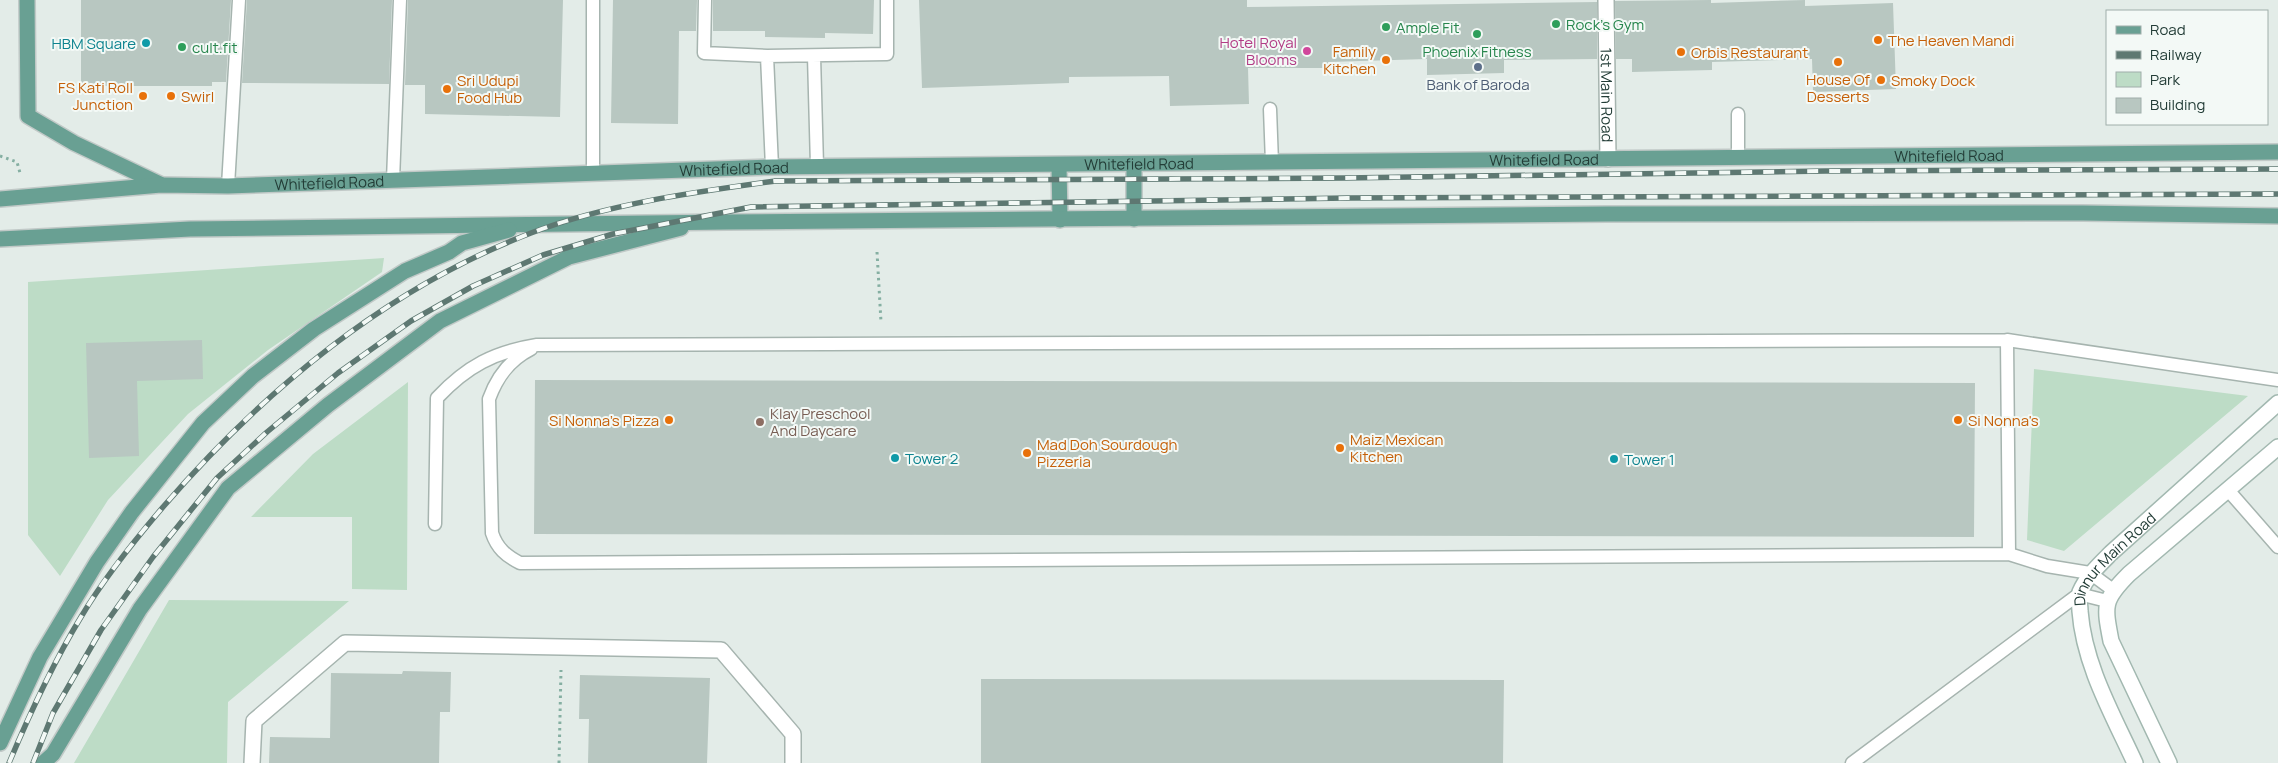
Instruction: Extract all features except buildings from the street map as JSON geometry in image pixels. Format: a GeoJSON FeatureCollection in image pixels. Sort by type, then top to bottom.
{"type":"FeatureCollection","features":[{"type":"Feature","properties":{"kind":"main road"},"geometry":{"type":"LineString","coordinates":[[27,0],[28,116],[74,143],[161,185]]}},
{"type":"Feature","properties":{"kind":"main road","name":"Whitefield Road"},"geometry":{"type":"LineString","coordinates":[[0,199],[161,185],[228,186],[817,166],[2278,152]]}},
{"type":"Feature","properties":{"kind":"main road"},"geometry":{"type":"LineString","coordinates":[[1134,164],[1134,219]]}},
{"type":"Feature","properties":{"kind":"main road"},"geometry":{"type":"LineString","coordinates":[[1059,165],[1060,220]]}},
{"type":"Feature","properties":{"kind":"main road"},"geometry":{"type":"LineString","coordinates":[[0,239],[190,229],[705,222],[1637,214],[2083,213],[2278,216]]}},
{"type":"Feature","properties":{"kind":"main road"},"geometry":{"type":"LineString","coordinates":[[43,763],[53,754],[140,610],[228,488],[328,405],[440,322],[569,257],[705,222]]}},
{"type":"Feature","properties":{"kind":"main road"},"geometry":{"type":"LineString","coordinates":[[0,744],[40,657],[97,562],[132,512],[203,423],[253,376],[314,329],[405,272],[462,244],[527,224]]}},
{"type":"Feature","properties":{"kind":"street","name":"1st Main Road"},"geometry":{"type":"LineString","coordinates":[[1606,0],[1608,159]]}},
{"type":"Feature","properties":{"kind":"street","name":"Dinnur Main Road"},"geometry":{"type":"LineString","coordinates":[[2136,763],[2096,677],[2086,650],[2081,623],[2079,594],[2090,573],[2278,403]]}},
{"type":"Feature","properties":{"kind":"street","name":"Dinnur Main Road"},"geometry":{"type":"LineString","coordinates":[[2169,763],[2111,641],[2107,620],[2110,595],[2129,574],[2278,447]]}},
{"type":"Feature","properties":{"kind":"street"},"geometry":{"type":"LineString","coordinates":[[252,763],[254,721],[344,643],[722,650],[794,734],[793,763]]}},
{"type":"Feature","properties":{"kind":"lane"},"geometry":{"type":"LineString","coordinates":[[228,186],[239,0]]}},
{"type":"Feature","properties":{"kind":"lane"},"geometry":{"type":"LineString","coordinates":[[393,180],[400,0]]}},
{"type":"Feature","properties":{"kind":"lane"},"geometry":{"type":"LineString","coordinates":[[592,173],[593,0]]}},
{"type":"Feature","properties":{"kind":"lane"},"geometry":{"type":"LineString","coordinates":[[705,0],[704,53],[767,56],[886,54],[887,0]]}},
{"type":"Feature","properties":{"kind":"lane"},"geometry":{"type":"LineString","coordinates":[[767,56],[772,167]]}},
{"type":"Feature","properties":{"kind":"lane"},"geometry":{"type":"LineString","coordinates":[[814,56],[817,166]]}},
{"type":"Feature","properties":{"kind":"lane"},"geometry":{"type":"LineString","coordinates":[[1270,109],[1272,163]]}},
{"type":"Feature","properties":{"kind":"lane"},"geometry":{"type":"LineString","coordinates":[[1738,114],[1738,157]]}},
{"type":"Feature","properties":{"kind":"lane"},"geometry":{"type":"LineString","coordinates":[[2007,340],[2009,554]]}},
{"type":"Feature","properties":{"kind":"lane"},"geometry":{"type":"LineString","coordinates":[[435,524],[437,398],[465,372],[481,362],[499,354],[537,345],[2007,340],[2278,380]]}},
{"type":"Feature","properties":{"kind":"lane"},"geometry":{"type":"LineString","coordinates":[[537,345],[521,354],[507,366],[493,387],[489,399],[492,533],[500,550],[509,558],[520,563],[2009,554],[2046,566],[2090,573],[2110,595]]}},
{"type":"Feature","properties":{"kind":"lane"},"geometry":{"type":"LineString","coordinates":[[2228,490],[2278,547]]}},
{"type":"Feature","properties":{"kind":"lane"},"geometry":{"type":"LineString","coordinates":[[1852,763],[2079,594],[2110,595]]}},
{"type":"Feature","properties":{"kind":"path"},"geometry":{"type":"LineString","coordinates":[[0,156],[17,162],[20,172]]}},
{"type":"Feature","properties":{"kind":"path"},"geometry":{"type":"LineString","coordinates":[[877,252],[882,344]]}},
{"type":"Feature","properties":{"kind":"path"},"geometry":{"type":"LineString","coordinates":[[559,763],[562,647]]}},
{"type":"Feature","properties":{"kind":"green space"},"geometry":{"type":"Polygon","coordinates":[[[384,258],[382,272],[268,350],[188,414],[108,500],[60,576],[28,535],[28,282],[384,258]]]}},
{"type":"Feature","properties":{"kind":"green space"},"geometry":{"type":"Polygon","coordinates":[[[2034,369],[2248,396],[2064,551],[2027,540],[2034,369]]]}},
{"type":"Feature","properties":{"kind":"green space"},"geometry":{"type":"Polygon","coordinates":[[[408,382],[407,590],[352,589],[352,517],[251,517],[313,454],[408,382]]]}},
{"type":"Feature","properties":{"kind":"green space"},"geometry":{"type":"Polygon","coordinates":[[[169,600],[349,601],[228,702],[227,763],[74,763],[169,600]]]}},
{"type":"Feature","properties":{"kind":"railway"},"geometry":{"type":"LineString","coordinates":[[9,763],[51,670],[99,588],[130,546],[163,507],[242,423],[285,384],[331,347],[378,313],[427,283],[478,256],[531,233],[590,214],[652,200],[775,181],[1345,178],[1826,171],[2278,169]]}},
{"type":"Feature","properties":{"kind":"railway"},"geometry":{"type":"LineString","coordinates":[[33,763],[53,713],[101,630],[153,557],[217,478],[267,432],[338,373],[411,321],[473,286],[543,255],[613,234],[751,207],[1347,198],[2278,194]]}},
{"type":"Feature","properties":{"kind":"place","name":"Rock's Gym"},"geometry":{"type":"Point","coordinates":[1556,24]}},
{"type":"Feature","properties":{"kind":"place","name":"Ample Fit"},"geometry":{"type":"Point","coordinates":[1386,27]}},
{"type":"Feature","properties":{"kind":"place","name":"Phoenix Fitness"},"geometry":{"type":"Point","coordinates":[1477,34]}},
{"type":"Feature","properties":{"kind":"place","name":"The Heaven Mandi"},"geometry":{"type":"Point","coordinates":[1878,40]}},
{"type":"Feature","properties":{"kind":"place","name":"HBM Square"},"geometry":{"type":"Point","coordinates":[146,43]}},
{"type":"Feature","properties":{"kind":"place","name":"cult.fit"},"geometry":{"type":"Point","coordinates":[182,47]}},
{"type":"Feature","properties":{"kind":"place","name":"Hotel Royal Blooms"},"geometry":{"type":"Point","coordinates":[1307,51]}},
{"type":"Feature","properties":{"kind":"place","name":"Orbis Restaurant"},"geometry":{"type":"Point","coordinates":[1681,52]}},
{"type":"Feature","properties":{"kind":"place","name":"Family Kitchen"},"geometry":{"type":"Point","coordinates":[1386,60]}},
{"type":"Feature","properties":{"kind":"place","name":"House Of Desserts"},"geometry":{"type":"Point","coordinates":[1838,62]}},
{"type":"Feature","properties":{"kind":"place","name":"Bank of Baroda"},"geometry":{"type":"Point","coordinates":[1478,67]}},
{"type":"Feature","properties":{"kind":"place","name":"Smoky Dock"},"geometry":{"type":"Point","coordinates":[1881,80]}},
{"type":"Feature","properties":{"kind":"place","name":"Sri Udupi Food Hub"},"geometry":{"type":"Point","coordinates":[447,89]}},
{"type":"Feature","properties":{"kind":"place","name":"FS Kati Roll Junction"},"geometry":{"type":"Point","coordinates":[143,96]}},
{"type":"Feature","properties":{"kind":"place","name":"Swirl"},"geometry":{"type":"Point","coordinates":[171,96]}},
{"type":"Feature","properties":{"kind":"place","name":"Si Nonna's Pizza"},"geometry":{"type":"Point","coordinates":[669,420]}},
{"type":"Feature","properties":{"kind":"place","name":"Si Nonna's"},"geometry":{"type":"Point","coordinates":[1958,420]}},
{"type":"Feature","properties":{"kind":"place","name":"Klay Preschool And Daycare"},"geometry":{"type":"Point","coordinates":[760,422]}},
{"type":"Feature","properties":{"kind":"place","name":"Maiz Mexican Kitchen"},"geometry":{"type":"Point","coordinates":[1340,448]}},
{"type":"Feature","properties":{"kind":"place","name":"Mad Doh Sourdough Pizzeria"},"geometry":{"type":"Point","coordinates":[1027,453]}},
{"type":"Feature","properties":{"kind":"place","name":"Tower 2"},"geometry":{"type":"Point","coordinates":[895,458]}},
{"type":"Feature","properties":{"kind":"place","name":"Tower 1"},"geometry":{"type":"Point","coordinates":[1614,459]}}]}
